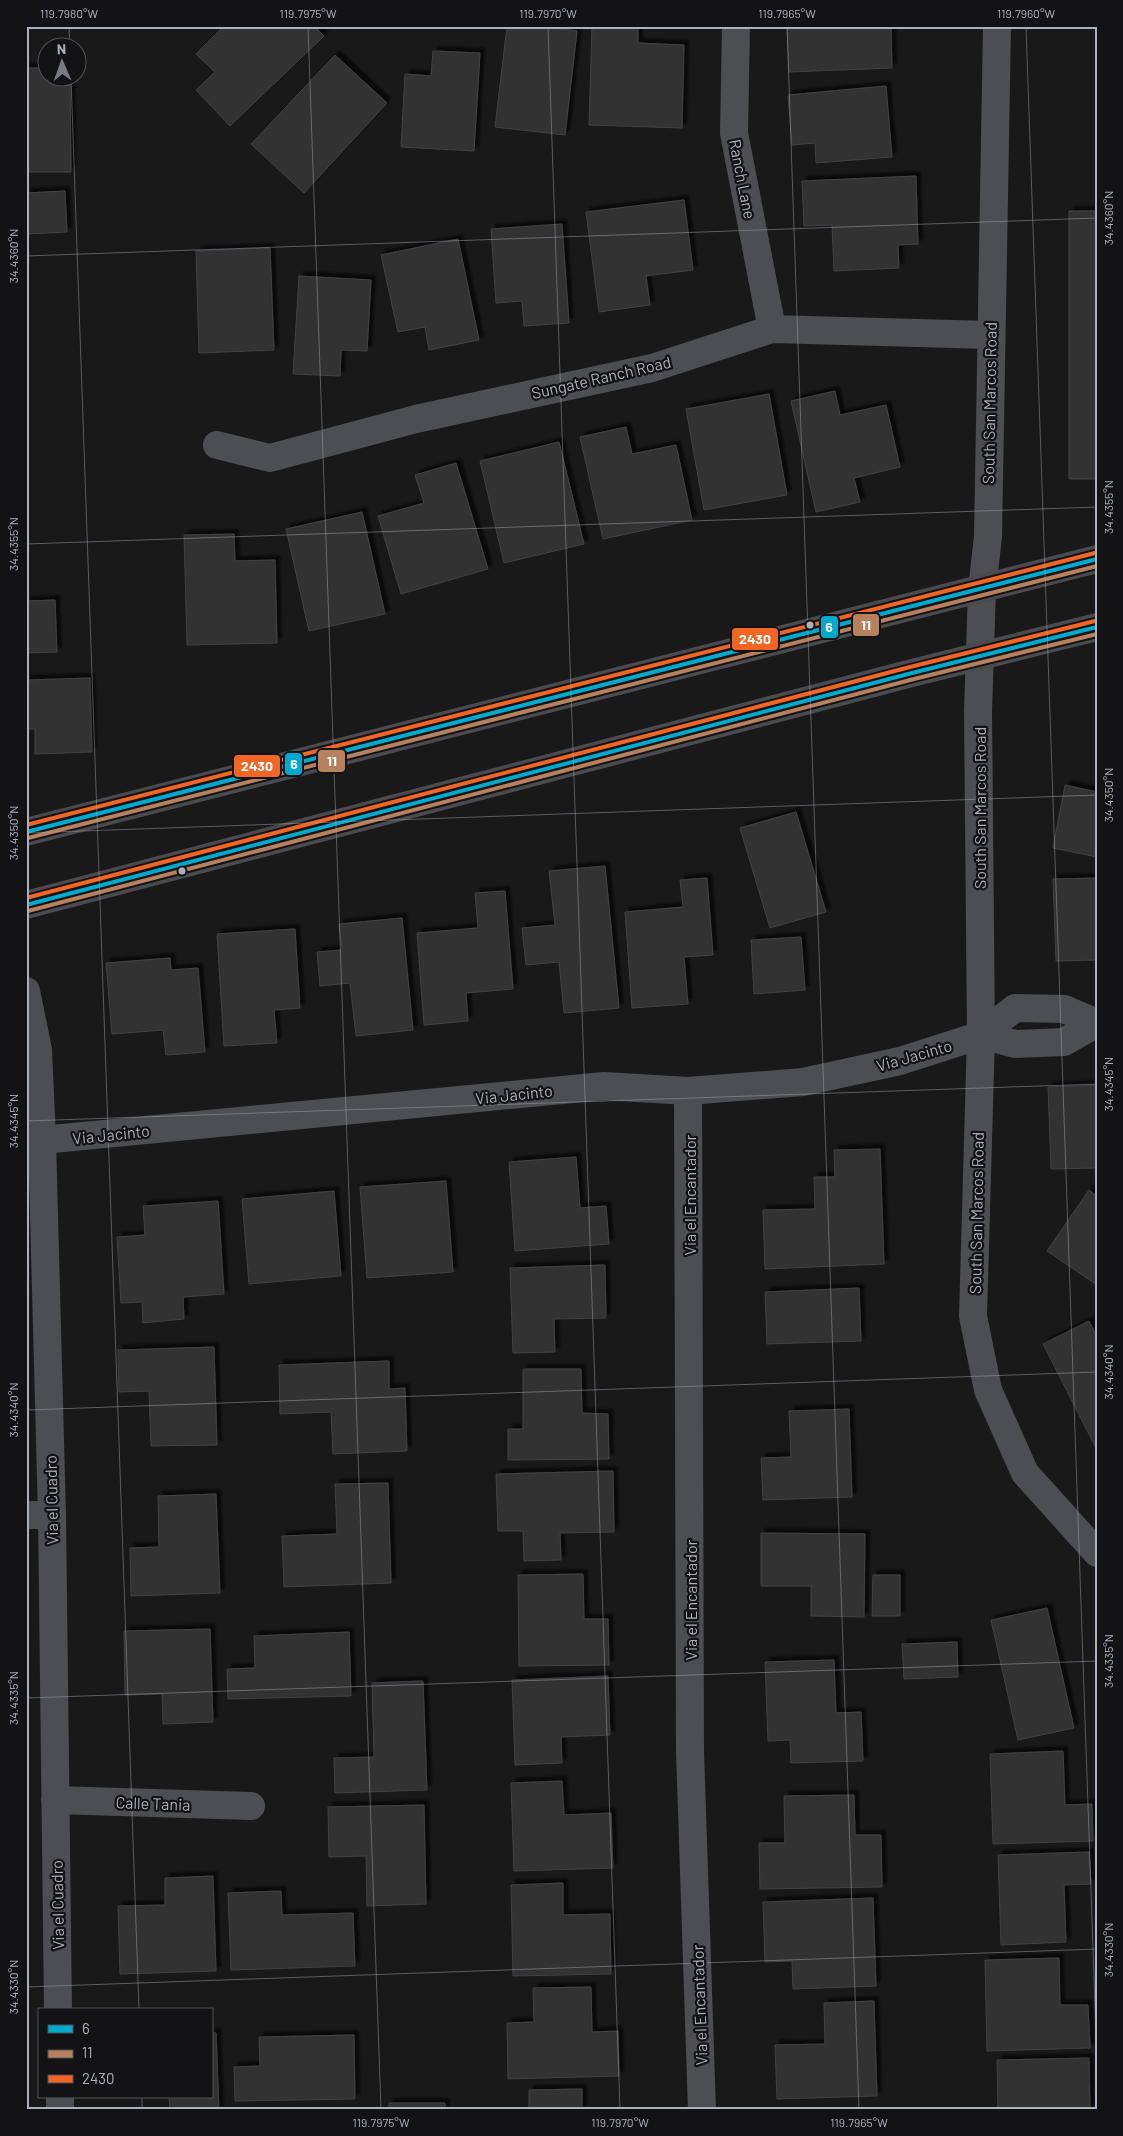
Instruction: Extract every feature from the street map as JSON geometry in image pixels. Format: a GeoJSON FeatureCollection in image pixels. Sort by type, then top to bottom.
{"type":"FeatureCollection","features":[{"type":"Feature","properties":{"kind":"main road"},"geometry":{"type":"LineString","coordinates":[[26,832],[1097,559]]}},
{"type":"Feature","properties":{"kind":"main road"},"geometry":{"type":"LineString","coordinates":[[26,905],[979,656],[1097,627]]}},
{"type":"Feature","properties":{"kind":"street","name":"Ranch Lane"},"geometry":{"type":"LineString","coordinates":[[736,26],[734,133],[772,329]]}},
{"type":"Feature","properties":{"kind":"street","name":"South San Marcos Road"},"geometry":{"type":"LineString","coordinates":[[997,26],[990,335],[988,537],[982,589],[979,656],[980,1035],[973,1316],[988,1390],[1026,1473],[1097,1553]]}},
{"type":"Feature","properties":{"kind":"street","name":"Sungate Ranch Road"},"geometry":{"type":"LineString","coordinates":[[217,445],[270,458],[416,419],[652,368],[772,329],[990,335]]}},
{"type":"Feature","properties":{"kind":"street","name":"Via el Cuadro"},"geometry":{"type":"LineString","coordinates":[[26,991],[38,1050],[42,1140],[39,1515],[55,1800],[58,2008]]}},
{"type":"Feature","properties":{"kind":"street","name":"Via Jacinto"},"geometry":{"type":"LineString","coordinates":[[42,1140],[604,1086],[688,1091],[803,1082],[900,1061],[980,1035]]}},
{"type":"Feature","properties":{"kind":"street","name":"Via el Encantador"},"geometry":{"type":"LineString","coordinates":[[688,1091],[690,1751],[702,2110]]}},
{"type":"Feature","properties":{"kind":"street","name":"Calle Tania"},"geometry":{"type":"LineString","coordinates":[[55,1800],[251,1806]]}},
{"type":"Feature","properties":{"kind":"building"},"geometry":{"type":"Polygon","coordinates":[[[224,26],[314,26],[324,36],[230,126],[196,90],[215,72],[196,54],[224,26]]]}},
{"type":"Feature","properties":{"kind":"building"},"geometry":{"type":"Polygon","coordinates":[[[507,26],[536,26],[577,31],[565,135],[495,127],[507,26]]]}},
{"type":"Feature","properties":{"kind":"building"},"geometry":{"type":"Polygon","coordinates":[[[592,26],[638,26],[638,43],[684,45],[682,128],[589,125],[592,26]]]}},
{"type":"Feature","properties":{"kind":"building"},"geometry":{"type":"Polygon","coordinates":[[[787,26],[891,26],[892,68],[789,72],[787,26]]]}},
{"type":"Feature","properties":{"kind":"building"},"geometry":{"type":"Polygon","coordinates":[[[433,51],[480,53],[474,151],[401,147],[405,74],[431,76],[433,51]]]}},
{"type":"Feature","properties":{"kind":"building"},"geometry":{"type":"Polygon","coordinates":[[[335,55],[387,103],[304,193],[251,144],[335,55]]]}},
{"type":"Feature","properties":{"kind":"building"},"geometry":{"type":"Polygon","coordinates":[[[26,68],[38,68],[38,88],[70,88],[71,172],[26,172],[26,68]]]}},
{"type":"Feature","properties":{"kind":"building"},"geometry":{"type":"Polygon","coordinates":[[[886,86],[892,157],[816,163],[815,143],[792,145],[788,95],[886,86]]]}},
{"type":"Feature","properties":{"kind":"building"},"geometry":{"type":"Polygon","coordinates":[[[916,176],[918,244],[898,245],[899,268],[834,271],[832,225],[804,226],[802,181],[916,176]]]}},
{"type":"Feature","properties":{"kind":"building"},"geometry":{"type":"Polygon","coordinates":[[[65,191],[67,232],[26,234],[26,193],[65,191]]]}},
{"type":"Feature","properties":{"kind":"building"},"geometry":{"type":"Polygon","coordinates":[[[684,200],[693,270],[646,276],[650,305],[599,312],[586,212],[684,200]]]}},
{"type":"Feature","properties":{"kind":"building"},"geometry":{"type":"Polygon","coordinates":[[[1069,211],[1097,211],[1097,479],[1069,479],[1069,211]]]}},
{"type":"Feature","properties":{"kind":"building"},"geometry":{"type":"Polygon","coordinates":[[[562,224],[569,323],[524,326],[522,301],[496,303],[491,229],[562,224]]]}},
{"type":"Feature","properties":{"kind":"building"},"geometry":{"type":"Polygon","coordinates":[[[458,239],[479,340],[429,350],[425,327],[398,332],[381,255],[458,239]]]}},
{"type":"Feature","properties":{"kind":"building"},"geometry":{"type":"Polygon","coordinates":[[[270,248],[274,350],[199,353],[196,251],[270,248]]]}},
{"type":"Feature","properties":{"kind":"building"},"geometry":{"type":"Polygon","coordinates":[[[299,276],[371,280],[367,351],[341,350],[340,376],[293,374],[299,276]]]}},
{"type":"Feature","properties":{"kind":"building"},"geometry":{"type":"Polygon","coordinates":[[[835,391],[840,415],[886,405],[900,467],[854,478],[860,502],[816,512],[791,401],[835,391]]]}},
{"type":"Feature","properties":{"kind":"building"},"geometry":{"type":"Polygon","coordinates":[[[769,394],[787,495],[704,510],[686,409],[769,394]]]}},
{"type":"Feature","properties":{"kind":"building"},"geometry":{"type":"Polygon","coordinates":[[[626,427],[632,454],[676,445],[692,520],[603,539],[580,437],[626,427]]]}},
{"type":"Feature","properties":{"kind":"building"},"geometry":{"type":"Polygon","coordinates":[[[559,442],[584,544],[504,563],[480,461],[559,442]]]}},
{"type":"Feature","properties":{"kind":"building"},"geometry":{"type":"Polygon","coordinates":[[[456,463],[488,569],[401,594],[378,516],[424,503],[415,475],[456,463]]]}},
{"type":"Feature","properties":{"kind":"building"},"geometry":{"type":"Polygon","coordinates":[[[362,512],[385,614],[309,631],[286,529],[362,512]]]}},
{"type":"Feature","properties":{"kind":"building"},"geometry":{"type":"Polygon","coordinates":[[[234,534],[235,561],[275,560],[277,643],[187,645],[184,535],[234,534]]]}},
{"type":"Feature","properties":{"kind":"building"},"geometry":{"type":"Polygon","coordinates":[[[55,600],[57,652],[26,653],[26,601],[55,600]]]}},
{"type":"Feature","properties":{"kind":"building"},"geometry":{"type":"Polygon","coordinates":[[[90,678],[92,752],[35,754],[35,729],[26,729],[26,680],[90,678]]]}},
{"type":"Feature","properties":{"kind":"building"},"geometry":{"type":"Polygon","coordinates":[[[1065,785],[1097,792],[1097,857],[1053,848],[1065,785]]]}},
{"type":"Feature","properties":{"kind":"building"},"geometry":{"type":"Polygon","coordinates":[[[796,812],[826,912],[770,928],[740,828],[796,812]]]}},
{"type":"Feature","properties":{"kind":"building"},"geometry":{"type":"Polygon","coordinates":[[[605,866],[619,1008],[564,1013],[559,962],[526,965],[522,928],[555,925],[549,871],[605,866]]]}},
{"type":"Feature","properties":{"kind":"building"},"geometry":{"type":"Polygon","coordinates":[[[707,878],[713,955],[684,957],[688,1004],[632,1008],[625,912],[683,907],[680,880],[707,878]]]}},
{"type":"Feature","properties":{"kind":"building"},"geometry":{"type":"Polygon","coordinates":[[[1097,878],[1097,960],[1056,961],[1053,879],[1097,878]]]}},
{"type":"Feature","properties":{"kind":"building"},"geometry":{"type":"Polygon","coordinates":[[[505,891],[513,989],[466,993],[468,1021],[424,1025],[417,933],[478,928],[475,893],[505,891]]]}},
{"type":"Feature","properties":{"kind":"building"},"geometry":{"type":"Polygon","coordinates":[[[402,918],[413,1030],[356,1036],[350,983],[320,986],[317,952],[342,950],[339,924],[402,918]]]}},
{"type":"Feature","properties":{"kind":"building"},"geometry":{"type":"Polygon","coordinates":[[[295,929],[300,1008],[274,1010],[277,1043],[224,1046],[217,934],[295,929]]]}},
{"type":"Feature","properties":{"kind":"building"},"geometry":{"type":"Polygon","coordinates":[[[801,937],[805,990],[754,994],[751,940],[801,937]]]}},
{"type":"Feature","properties":{"kind":"building"},"geometry":{"type":"Polygon","coordinates":[[[170,958],[171,970],[198,968],[205,1052],[166,1055],[163,1030],[112,1034],[106,963],[170,958]]]}},
{"type":"Feature","properties":{"kind":"building"},"geometry":{"type":"Polygon","coordinates":[[[1097,1085],[1097,1168],[1051,1169],[1048,1087],[1097,1085]]]}},
{"type":"Feature","properties":{"kind":"building"},"geometry":{"type":"Polygon","coordinates":[[[880,1149],[884,1264],[765,1269],[763,1210],[815,1209],[814,1177],[835,1177],[834,1150],[880,1149]]]}},
{"type":"Feature","properties":{"kind":"building"},"geometry":{"type":"Polygon","coordinates":[[[576,1157],[580,1208],[606,1206],[609,1244],[515,1251],[509,1162],[576,1157]]]}},
{"type":"Feature","properties":{"kind":"building"},"geometry":{"type":"Polygon","coordinates":[[[446,1181],[453,1272],[367,1278],[360,1187],[446,1181]]]}},
{"type":"Feature","properties":{"kind":"building"},"geometry":{"type":"Polygon","coordinates":[[[1089,1190],[1097,1196],[1097,1285],[1047,1251],[1089,1190]]]}},
{"type":"Feature","properties":{"kind":"building"},"geometry":{"type":"Polygon","coordinates":[[[334,1191],[341,1276],[249,1284],[242,1199],[334,1191]]]}},
{"type":"Feature","properties":{"kind":"building"},"geometry":{"type":"Polygon","coordinates":[[[218,1201],[224,1294],[183,1297],[184,1319],[143,1323],[142,1302],[121,1303],[117,1237],[145,1235],[143,1206],[218,1201]]]}},
{"type":"Feature","properties":{"kind":"building"},"geometry":{"type":"Polygon","coordinates":[[[605,1265],[606,1318],[554,1319],[555,1352],[513,1353],[510,1268],[605,1265]]]}},
{"type":"Feature","properties":{"kind":"building"},"geometry":{"type":"Polygon","coordinates":[[[859,1288],[861,1341],[767,1344],[765,1292],[859,1288]]]}},
{"type":"Feature","properties":{"kind":"building"},"geometry":{"type":"Polygon","coordinates":[[[1089,1321],[1097,1337],[1097,1450],[1043,1344],[1089,1321]]]}},
{"type":"Feature","properties":{"kind":"building"},"geometry":{"type":"Polygon","coordinates":[[[214,1347],[217,1445],[151,1446],[149,1391],[119,1392],[118,1350],[214,1347]]]}},
{"type":"Feature","properties":{"kind":"building"},"geometry":{"type":"Polygon","coordinates":[[[389,1361],[389,1389],[405,1388],[407,1451],[333,1454],[331,1412],[280,1414],[279,1365],[389,1361]]]}},
{"type":"Feature","properties":{"kind":"building"},"geometry":{"type":"Polygon","coordinates":[[[523,1369],[581,1369],[582,1413],[608,1414],[609,1459],[508,1460],[508,1429],[523,1429],[523,1369]]]}},
{"type":"Feature","properties":{"kind":"building"},"geometry":{"type":"Polygon","coordinates":[[[849,1409],[852,1497],[763,1500],[761,1458],[791,1457],[789,1411],[849,1409]]]}},
{"type":"Feature","properties":{"kind":"building"},"geometry":{"type":"Polygon","coordinates":[[[613,1471],[614,1532],[560,1533],[561,1560],[524,1561],[523,1531],[498,1531],[496,1474],[613,1471]]]}},
{"type":"Feature","properties":{"kind":"building"},"geometry":{"type":"Polygon","coordinates":[[[388,1483],[391,1583],[284,1587],[282,1536],[337,1534],[335,1484],[388,1483]]]}},
{"type":"Feature","properties":{"kind":"building"},"geometry":{"type":"Polygon","coordinates":[[[216,1494],[220,1593],[131,1596],[130,1548],[159,1547],[158,1496],[216,1494]]]}},
{"type":"Feature","properties":{"kind":"building"},"geometry":{"type":"Polygon","coordinates":[[[761,1533],[865,1534],[864,1617],[811,1616],[811,1586],[761,1586],[761,1533]]]}},
{"type":"Feature","properties":{"kind":"building"},"geometry":{"type":"Polygon","coordinates":[[[583,1574],[584,1619],[608,1619],[609,1665],[519,1666],[518,1575],[583,1574]]]}},
{"type":"Feature","properties":{"kind":"building"},"geometry":{"type":"Polygon","coordinates":[[[873,1575],[900,1575],[900,1616],[872,1616],[873,1575]]]}},
{"type":"Feature","properties":{"kind":"building"},"geometry":{"type":"Polygon","coordinates":[[[1047,1608],[1074,1728],[1018,1740],[991,1620],[1047,1608]]]}},
{"type":"Feature","properties":{"kind":"building"},"geometry":{"type":"Polygon","coordinates":[[[210,1629],[213,1722],[163,1724],[162,1694],[125,1695],[124,1631],[210,1629]]]}},
{"type":"Feature","properties":{"kind":"building"},"geometry":{"type":"Polygon","coordinates":[[[349,1632],[351,1696],[228,1699],[227,1669],[255,1668],[254,1636],[349,1632]]]}},
{"type":"Feature","properties":{"kind":"building"},"geometry":{"type":"Polygon","coordinates":[[[957,1642],[958,1677],[904,1679],[902,1644],[957,1642]]]}},
{"type":"Feature","properties":{"kind":"building"},"geometry":{"type":"Polygon","coordinates":[[[834,1660],[836,1713],[861,1712],[863,1761],[791,1763],[790,1740],[768,1741],[765,1662],[834,1660]]]}},
{"type":"Feature","properties":{"kind":"building"},"geometry":{"type":"Polygon","coordinates":[[[608,1676],[610,1735],[561,1737],[562,1763],[515,1765],[512,1680],[608,1676]]]}},
{"type":"Feature","properties":{"kind":"building"},"geometry":{"type":"Polygon","coordinates":[[[423,1681],[427,1790],[335,1793],[334,1758],[374,1757],[372,1683],[423,1681]]]}},
{"type":"Feature","properties":{"kind":"building"},"geometry":{"type":"Polygon","coordinates":[[[1063,1751],[1065,1805],[1092,1804],[1093,1841],[993,1844],[990,1754],[1063,1751]]]}},
{"type":"Feature","properties":{"kind":"building"},"geometry":{"type":"Polygon","coordinates":[[[562,1781],[564,1815],[611,1813],[613,1868],[514,1871],[511,1783],[562,1781]]]}},
{"type":"Feature","properties":{"kind":"building"},"geometry":{"type":"Polygon","coordinates":[[[854,1795],[855,1835],[881,1835],[882,1887],[760,1889],[759,1843],[785,1843],[784,1796],[854,1795]]]}},
{"type":"Feature","properties":{"kind":"building"},"geometry":{"type":"Polygon","coordinates":[[[424,1805],[426,1904],[367,1906],[366,1856],[329,1857],[328,1807],[424,1805]]]}},
{"type":"Feature","properties":{"kind":"building"},"geometry":{"type":"Polygon","coordinates":[[[1089,1852],[1091,1884],[1064,1885],[1066,1942],[1001,1945],[998,1855],[1089,1852]]]}},
{"type":"Feature","properties":{"kind":"building"},"geometry":{"type":"Polygon","coordinates":[[[213,1876],[216,1971],[120,1974],[118,1906],[165,1905],[165,1878],[213,1876]]]}},
{"type":"Feature","properties":{"kind":"building"},"geometry":{"type":"Polygon","coordinates":[[[563,1883],[563,1915],[610,1914],[611,1974],[513,1976],[511,1885],[563,1883]]]}},
{"type":"Feature","properties":{"kind":"building"},"geometry":{"type":"Polygon","coordinates":[[[281,1891],[282,1915],[353,1913],[355,1966],[231,1970],[228,1893],[281,1891]]]}},
{"type":"Feature","properties":{"kind":"building"},"geometry":{"type":"Polygon","coordinates":[[[873,1898],[876,1986],[793,1989],[792,1961],[765,1962],[763,1902],[873,1898]]]}},
{"type":"Feature","properties":{"kind":"building"},"geometry":{"type":"Polygon","coordinates":[[[1059,1958],[1060,2005],[1088,2005],[1090,2048],[987,2051],[985,1960],[1059,1958]]]}},
{"type":"Feature","properties":{"kind":"building"},"geometry":{"type":"Polygon","coordinates":[[[591,1987],[592,2032],[618,2031],[619,2076],[508,2079],[507,2023],[534,2022],[533,1988],[591,1987]]]}},
{"type":"Feature","properties":{"kind":"building"},"geometry":{"type":"Polygon","coordinates":[[[874,2001],[877,2096],[777,2099],[775,2045],[825,2044],[824,2003],[874,2001]]]}},
{"type":"Feature","properties":{"kind":"building"},"geometry":{"type":"Polygon","coordinates":[[[212,2033],[216,2033],[219,2110],[170,2110],[169,2098],[212,2098],[212,2033]]]}},
{"type":"Feature","properties":{"kind":"building"},"geometry":{"type":"Polygon","coordinates":[[[354,2035],[355,2099],[235,2101],[234,2067],[260,2066],[259,2037],[354,2035]]]}},
{"type":"Feature","properties":{"kind":"building"},"geometry":{"type":"Polygon","coordinates":[[[1089,2058],[1090,2110],[998,2110],[997,2060],[1089,2058]]]}},
{"type":"Feature","properties":{"kind":"building"},"geometry":{"type":"Polygon","coordinates":[[[582,2089],[582,2110],[529,2110],[529,2090],[582,2089]]]}},
{"type":"Feature","properties":{"kind":"building"},"geometry":{"type":"Polygon","coordinates":[[[389,2103],[445,2103],[445,2110],[389,2110],[389,2103]]]}},
{"type":"Feature","properties":{"kind":"transit line","name":"2430"},"geometry":{"type":"LineString","coordinates":[[26,825],[1095,553]]}},
{"type":"Feature","properties":{"kind":"transit line","name":"6"},"geometry":{"type":"LineString","coordinates":[[26,832],[1097,559]]}},
{"type":"Feature","properties":{"kind":"transit line","name":"11"},"geometry":{"type":"LineString","coordinates":[[28,838],[1097,566]]}},
{"type":"Feature","properties":{"kind":"transit line","name":"2430"},"geometry":{"type":"LineString","coordinates":[[26,898],[910,667],[1095,621]]}},
{"type":"Feature","properties":{"kind":"transit line","name":"6"},"geometry":{"type":"LineString","coordinates":[[26,905],[912,673],[1097,627]]}},
{"type":"Feature","properties":{"kind":"transit line","name":"11"},"geometry":{"type":"LineString","coordinates":[[28,911],[914,679],[1097,634]]}}]}
